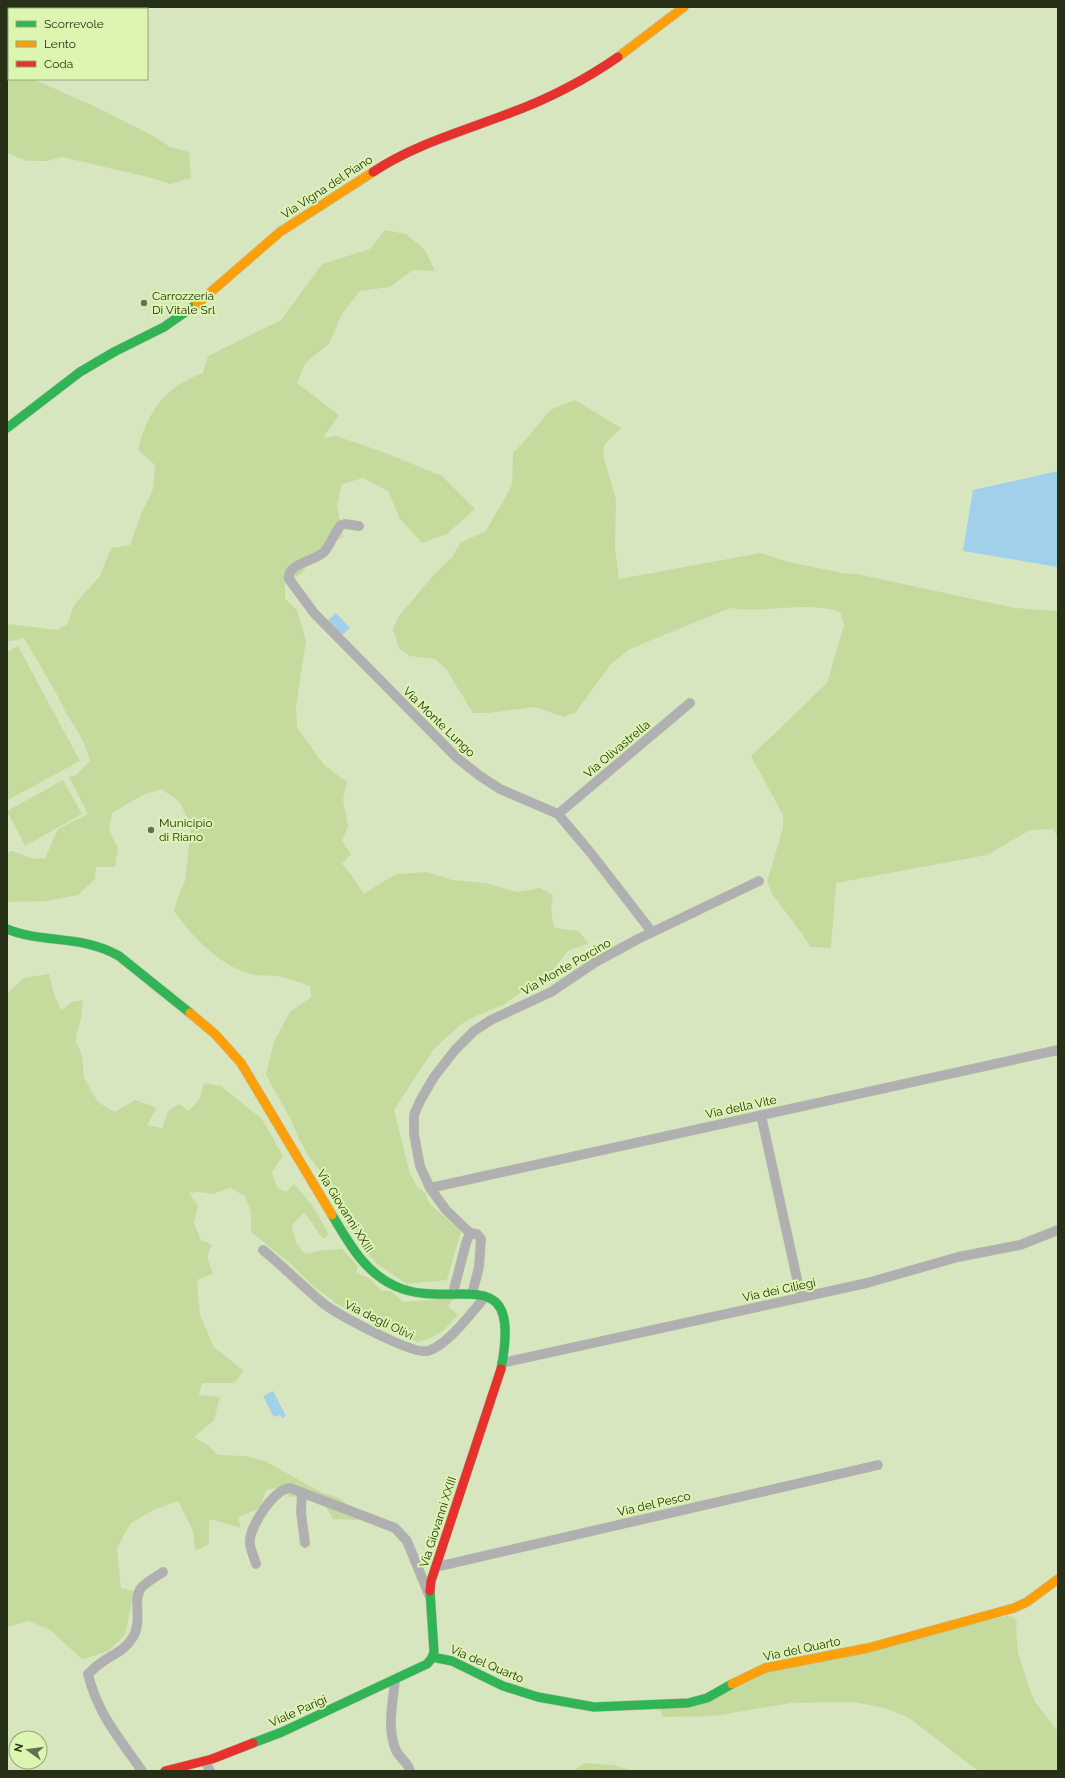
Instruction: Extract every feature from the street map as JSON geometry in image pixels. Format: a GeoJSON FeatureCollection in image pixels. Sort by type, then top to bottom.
{"type":"FeatureCollection","features":[{"type":"Feature","properties":{"kind":"street","name":"Via Vigna del Piano"},"geometry":{"type":"LineString","coordinates":[[7,428],[86,369],[114,352],[164,327],[182,316],[209,295],[280,232],[380,167],[427,143],[511,113],[577,83],[617,58],[684,7]]}},
{"type":"Feature","properties":{"kind":"street","name":"Via Monte Lungo"},"geometry":{"type":"LineString","coordinates":[[359,526],[349,524],[341,525],[323,553],[293,569],[289,574],[289,580],[314,613],[457,758],[500,789],[558,814],[590,852],[652,932]]}},
{"type":"Feature","properties":{"kind":"street","name":"Via Olivastrella"},"geometry":{"type":"LineString","coordinates":[[558,814],[690,703]]}},
{"type":"Feature","properties":{"kind":"street","name":"Via Monte Porcino"},"geometry":{"type":"LineString","coordinates":[[472,1294],[478,1267],[481,1243],[477,1234],[470,1234],[446,1210],[430,1188],[418,1157],[414,1134],[414,1115],[427,1087],[455,1050],[474,1031],[486,1023],[548,994],[594,963],[652,932],[759,881]]}},
{"type":"Feature","properties":{"kind":"street","name":"Via Giovanni XXIII"},"geometry":{"type":"LineString","coordinates":[[7,929],[18,934],[92,944],[111,951],[215,1034],[245,1069],[348,1242],[358,1256],[376,1274],[398,1287],[422,1293],[472,1294],[485,1297],[497,1302],[503,1312],[505,1333],[502,1363],[497,1384],[432,1581],[430,1596],[434,1643],[432,1657]]}},
{"type":"Feature","properties":{"kind":"street","name":"Via Giovanni XXIII"},"geometry":{"type":"LineString","coordinates":[[7,937],[18,934]]}},
{"type":"Feature","properties":{"kind":"street","name":"Via della Vite"},"geometry":{"type":"LineString","coordinates":[[430,1188],[1058,1050]]}},
{"type":"Feature","properties":{"kind":"street"},"geometry":{"type":"LineString","coordinates":[[761,1115],[801,1297]]}},
{"type":"Feature","properties":{"kind":"street","name":"Via dei Ciliegi"},"geometry":{"type":"LineString","coordinates":[[502,1363],[867,1283],[958,1257],[1014,1247],[1058,1230]]}},
{"type":"Feature","properties":{"kind":"street"},"geometry":{"type":"LineString","coordinates":[[453,1293],[466,1243],[470,1234]]}},
{"type":"Feature","properties":{"kind":"street","name":"Via degli Olivi"},"geometry":{"type":"LineString","coordinates":[[263,1250],[334,1311],[399,1345],[417,1351],[430,1350],[447,1339],[465,1321],[485,1297]]}},
{"type":"Feature","properties":{"kind":"street","name":"Via del Pesco"},"geometry":{"type":"LineString","coordinates":[[436,1566],[878,1465]]}},
{"type":"Feature","properties":{"kind":"street"},"geometry":{"type":"LineString","coordinates":[[256,1564],[251,1548],[251,1536],[255,1526],[264,1510],[281,1490],[290,1488],[363,1514],[391,1526],[402,1534],[407,1541],[430,1596]]}},
{"type":"Feature","properties":{"kind":"street"},"geometry":{"type":"LineString","coordinates":[[302,1492],[301,1512],[305,1544]]}},
{"type":"Feature","properties":{"kind":"street"},"geometry":{"type":"LineString","coordinates":[[142,1771],[100,1710],[93,1694],[88,1674],[103,1661],[123,1649],[132,1638],[138,1621],[137,1601],[139,1592],[142,1587],[163,1572]]}},
{"type":"Feature","properties":{"kind":"street","name":"Via del Quarto"},"geometry":{"type":"LineString","coordinates":[[432,1657],[452,1661],[492,1681],[526,1694],[583,1706],[612,1707],[678,1704],[707,1698],[766,1668],[868,1648],[1014,1608],[1027,1602],[1058,1579]]}},
{"type":"Feature","properties":{"kind":"street","name":"Viale Parigi"},"geometry":{"type":"LineString","coordinates":[[165,1771],[205,1761],[282,1732],[425,1666],[432,1657]]}},
{"type":"Feature","properties":{"kind":"street"},"geometry":{"type":"LineString","coordinates":[[395,1680],[391,1722],[393,1741],[397,1753],[407,1763],[410,1771]]}},
{"type":"Feature","properties":{"kind":"street"},"geometry":{"type":"LineString","coordinates":[[205,1761],[210,1771]]}},
{"type":"Feature","properties":{"kind":"green space"},"geometry":{"type":"Polygon","coordinates":[[[7,67],[8,80],[35,80],[98,108],[155,137],[170,147],[189,152],[191,178],[170,184],[152,178],[62,157],[47,161],[27,161],[7,153],[7,67]]]}},
{"type":"Feature","properties":{"kind":"green space"},"geometry":{"type":"Polygon","coordinates":[[[385,230],[406,234],[425,250],[435,271],[413,270],[390,287],[360,291],[342,314],[329,344],[306,362],[297,383],[339,415],[323,438],[336,436],[383,452],[442,476],[475,509],[447,534],[422,543],[400,519],[388,491],[363,478],[342,484],[337,506],[343,537],[321,549],[301,574],[285,583],[285,599],[297,610],[306,641],[296,707],[297,727],[324,765],[347,782],[343,800],[348,826],[342,841],[351,854],[342,864],[364,894],[397,874],[427,872],[452,880],[486,883],[517,892],[540,888],[553,895],[551,910],[554,928],[579,931],[588,944],[569,950],[543,982],[520,993],[503,1005],[476,1016],[460,1025],[433,1050],[394,1110],[410,1173],[418,1188],[425,1192],[430,1204],[461,1231],[447,1280],[407,1284],[377,1264],[346,1226],[344,1215],[327,1187],[321,1172],[310,1158],[299,1139],[290,1118],[266,1075],[274,1041],[290,1012],[311,997],[310,986],[283,977],[255,975],[243,972],[231,966],[220,959],[199,941],[174,911],[185,881],[191,825],[179,801],[161,789],[143,795],[112,813],[109,831],[118,848],[115,867],[96,867],[95,879],[78,895],[47,901],[7,902],[7,853],[12,851],[34,859],[45,858],[58,829],[88,814],[69,777],[76,775],[90,761],[86,748],[77,730],[24,638],[7,642],[7,625],[57,630],[67,625],[74,605],[100,576],[111,548],[130,545],[142,512],[153,489],[155,465],[138,450],[147,423],[160,402],[168,393],[178,385],[203,373],[208,356],[281,320],[322,264],[370,249],[385,230]]]}},
{"type":"Feature","properties":{"kind":"green space"},"geometry":{"type":"Polygon","coordinates":[[[575,400],[621,428],[604,445],[603,455],[616,499],[615,548],[619,579],[761,553],[788,562],[843,573],[857,574],[1015,608],[1058,611],[1058,838],[1053,829],[1030,830],[987,855],[836,883],[831,948],[810,947],[803,935],[772,894],[767,882],[783,828],[783,815],[751,756],[827,683],[844,625],[840,612],[813,607],[757,609],[730,608],[630,649],[611,664],[576,712],[564,717],[535,707],[488,713],[473,713],[446,669],[435,659],[410,656],[399,649],[393,629],[398,617],[432,577],[453,556],[460,543],[486,531],[512,485],[513,452],[523,443],[550,410],[575,400]]]}},
{"type":"Feature","properties":{"kind":"green space"},"geometry":{"type":"Polygon","coordinates":[[[18,646],[80,761],[8,800],[7,652],[18,646]]]}},
{"type":"Feature","properties":{"kind":"green space"},"geometry":{"type":"Polygon","coordinates":[[[63,780],[82,814],[25,846],[7,811],[63,780]]]}},
{"type":"Feature","properties":{"kind":"green space"},"geometry":{"type":"Polygon","coordinates":[[[49,974],[55,997],[61,1010],[72,1002],[83,1000],[76,1042],[82,1055],[84,1078],[98,1102],[115,1112],[135,1100],[157,1108],[147,1125],[162,1128],[168,1111],[179,1104],[189,1111],[199,1100],[204,1083],[221,1086],[262,1119],[283,1156],[272,1172],[277,1187],[286,1192],[294,1184],[313,1206],[329,1235],[323,1239],[304,1212],[292,1225],[296,1243],[305,1254],[323,1250],[342,1249],[358,1266],[356,1273],[369,1278],[382,1291],[391,1291],[403,1302],[454,1298],[448,1306],[458,1315],[443,1331],[428,1339],[418,1342],[402,1336],[340,1306],[313,1286],[291,1264],[251,1232],[251,1212],[245,1196],[230,1188],[212,1194],[199,1192],[189,1193],[198,1206],[194,1223],[201,1240],[212,1245],[207,1256],[213,1274],[197,1280],[200,1315],[214,1347],[244,1371],[234,1383],[202,1383],[199,1395],[220,1397],[214,1420],[194,1437],[206,1444],[218,1455],[245,1456],[265,1461],[321,1492],[337,1497],[355,1509],[357,1520],[333,1519],[325,1506],[316,1499],[289,1497],[282,1487],[266,1490],[260,1508],[238,1517],[241,1528],[209,1519],[209,1544],[195,1551],[193,1531],[178,1501],[153,1510],[130,1524],[117,1548],[121,1588],[134,1591],[125,1635],[108,1651],[84,1659],[82,1659],[50,1630],[29,1621],[7,1627],[7,993],[24,978],[49,974]]]}},
{"type":"Feature","properties":{"kind":"green space"},"geometry":{"type":"Polygon","coordinates":[[[1007,1616],[1013,1617],[1017,1622],[1016,1630],[1018,1653],[1035,1702],[1058,1731],[1058,1771],[978,1771],[909,1718],[885,1708],[853,1702],[791,1703],[714,1716],[663,1717],[660,1709],[779,1668],[1007,1616]]]}},
{"type":"Feature","properties":{"kind":"green space"},"geometry":{"type":"Polygon","coordinates":[[[585,1763],[613,1765],[634,1771],[572,1771],[585,1763]]]}},
{"type":"Feature","properties":{"kind":"water"},"geometry":{"type":"Polygon","coordinates":[[[1058,471],[1058,567],[963,551],[973,490],[1058,471]]]}},
{"type":"Feature","properties":{"kind":"water"},"geometry":{"type":"Polygon","coordinates":[[[336,613],[350,628],[342,635],[328,620],[336,613]]]}},
{"type":"Feature","properties":{"kind":"water"},"geometry":{"type":"Polygon","coordinates":[[[273,1391],[286,1416],[282,1418],[280,1415],[274,1417],[263,1396],[273,1391]]]}},
{"type":"Feature","properties":{"kind":"traffic: fast"},"geometry":{"type":"LineString","coordinates":[[7,428],[80,372],[114,352],[164,327],[197,304]]}},
{"type":"Feature","properties":{"kind":"traffic: fast"},"geometry":{"type":"LineString","coordinates":[[7,929],[21,934],[76,942],[105,949],[119,956],[190,1013]]}},
{"type":"Feature","properties":{"kind":"traffic: fast"},"geometry":{"type":"LineString","coordinates":[[332,1215],[358,1256],[374,1273],[395,1286],[417,1293],[478,1295],[493,1300],[502,1312],[505,1334],[501,1369]]}},
{"type":"Feature","properties":{"kind":"traffic: fast"},"geometry":{"type":"LineString","coordinates":[[253,1743],[282,1732],[427,1664],[432,1658],[434,1652],[430,1591]]}},
{"type":"Feature","properties":{"kind":"traffic: fast"},"geometry":{"type":"LineString","coordinates":[[432,1657],[452,1661],[503,1686],[538,1697],[594,1707],[688,1703],[707,1698],[732,1684]]}},
{"type":"Feature","properties":{"kind":"traffic: slow"},"geometry":{"type":"LineString","coordinates":[[618,57],[684,7]]}},
{"type":"Feature","properties":{"kind":"traffic: slow"},"geometry":{"type":"LineString","coordinates":[[197,304],[280,232],[373,172]]}},
{"type":"Feature","properties":{"kind":"traffic: slow"},"geometry":{"type":"LineString","coordinates":[[190,1013],[215,1034],[241,1063],[332,1215]]}},
{"type":"Feature","properties":{"kind":"traffic: slow"},"geometry":{"type":"LineString","coordinates":[[732,1684],[765,1668],[868,1648],[1014,1608],[1027,1602],[1058,1579]]}},
{"type":"Feature","properties":{"kind":"traffic: jam"},"geometry":{"type":"LineString","coordinates":[[373,172],[389,162],[423,146],[524,108],[552,95],[593,73],[618,57]]}},
{"type":"Feature","properties":{"kind":"traffic: jam"},"geometry":{"type":"LineString","coordinates":[[430,1591],[431,1581],[501,1369]]}},
{"type":"Feature","properties":{"kind":"traffic: jam"},"geometry":{"type":"LineString","coordinates":[[165,1771],[212,1759],[253,1743]]}},
{"type":"Feature","properties":{"kind":"place","name":"Carrozzeria Di Vitale Srl"},"geometry":{"type":"Point","coordinates":[144,303]}},
{"type":"Feature","properties":{"kind":"place","name":"Municipio di Riano"},"geometry":{"type":"Point","coordinates":[151,830]}}]}
